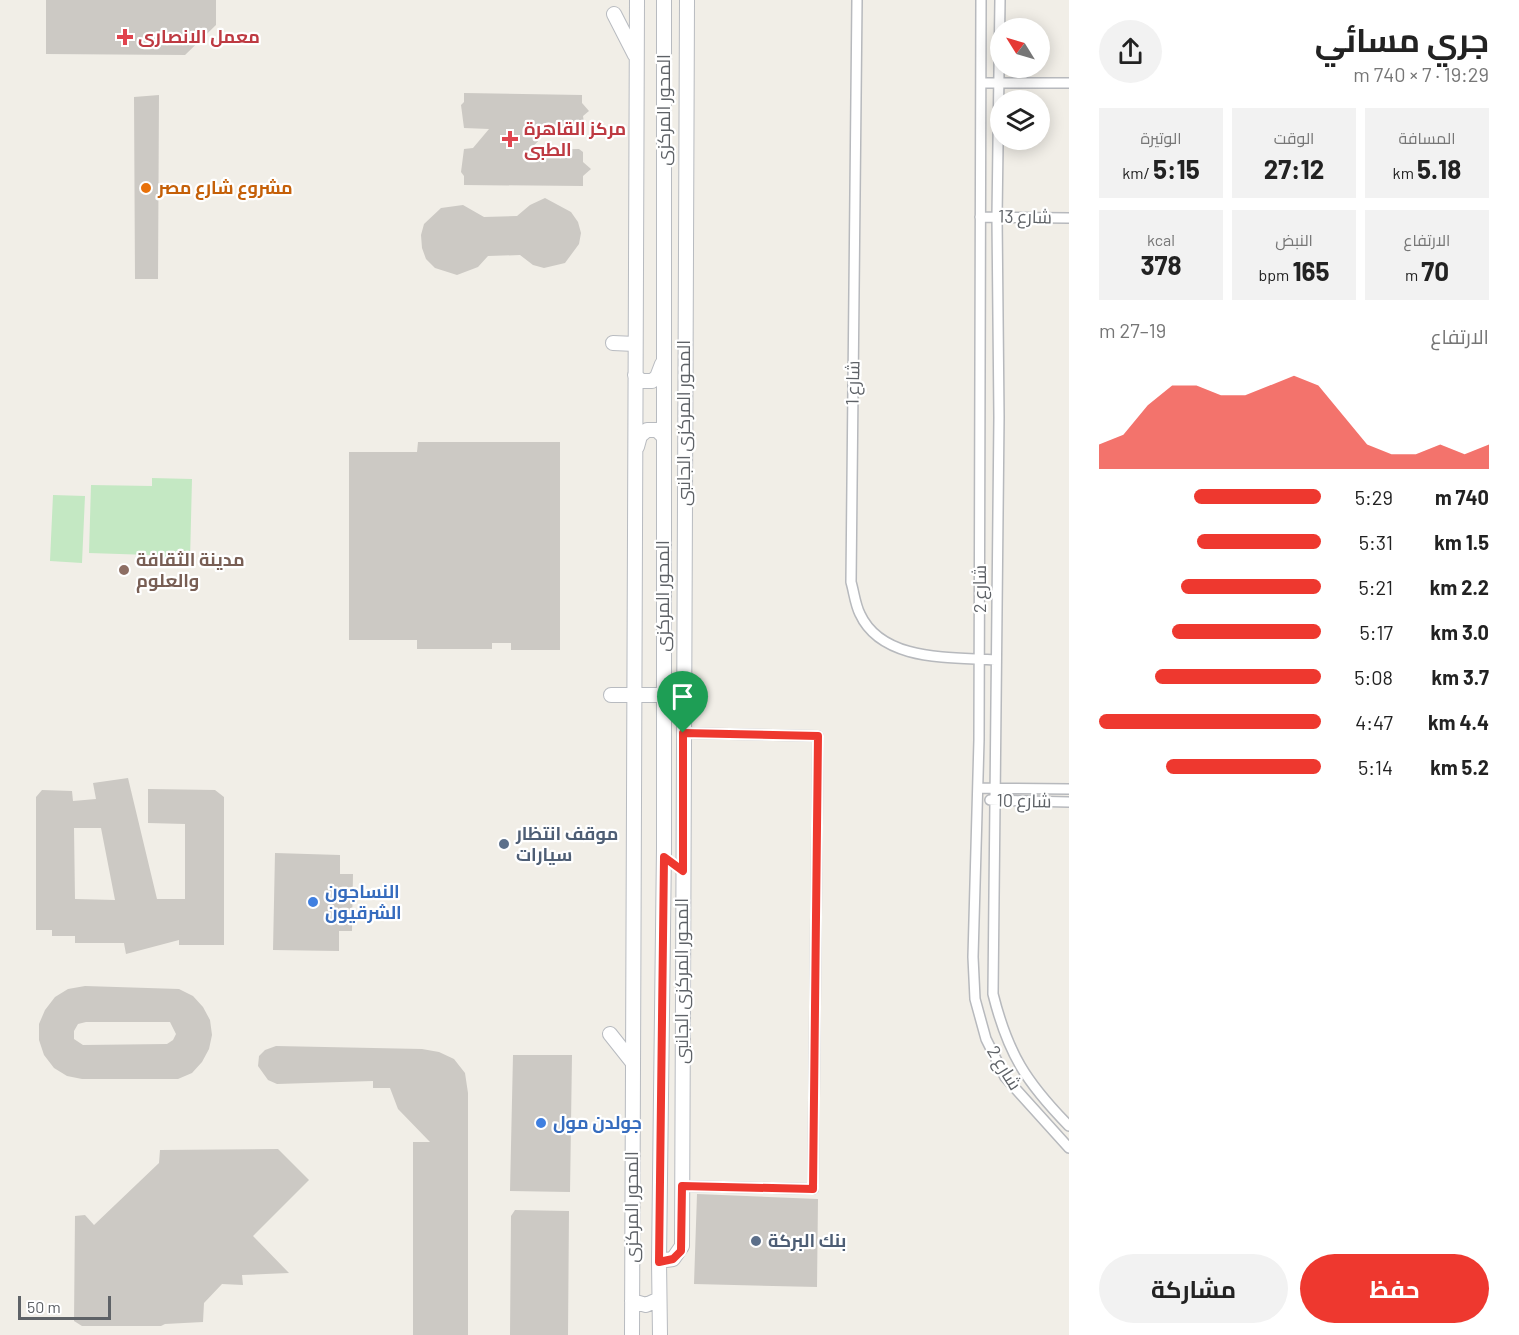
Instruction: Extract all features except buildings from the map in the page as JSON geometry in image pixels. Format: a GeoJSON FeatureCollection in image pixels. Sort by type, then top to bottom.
{"type":"FeatureCollection","features":[{"type":"Feature","properties":{"kind":"main road","name":"المحور المركزى"},"geometry":{"type":"LineString","coordinates":[[632,1335],[637,0]]}},
{"type":"Feature","properties":{"kind":"main road","name":"المحور المركزى"},"geometry":{"type":"LineString","coordinates":[[660,1335],[664,857],[664,0]]}},
{"type":"Feature","properties":{"kind":"main road","name":"المحور المركزى الجانبى"},"geometry":{"type":"LineString","coordinates":[[659,1262],[673,1259],[681,1251],[687,0]]}},
{"type":"Feature","properties":{"kind":"main road"},"geometry":{"type":"LineString","coordinates":[[614,14],[637,58]]}},
{"type":"Feature","properties":{"kind":"main road"},"geometry":{"type":"LineString","coordinates":[[613,343],[635,344]]}},
{"type":"Feature","properties":{"kind":"main road"},"geometry":{"type":"LineString","coordinates":[[635,375],[641,381],[652,381],[659,373],[665,354]]}},
{"type":"Feature","properties":{"kind":"main road"},"geometry":{"type":"LineString","coordinates":[[634,458],[640,436],[644,431],[654,429],[663,436]]}},
{"type":"Feature","properties":{"kind":"main road"},"geometry":{"type":"LineString","coordinates":[[611,695],[663,695]]}},
{"type":"Feature","properties":{"kind":"main road"},"geometry":{"type":"LineString","coordinates":[[664,857],[683,871]]}},
{"type":"Feature","properties":{"kind":"main road"},"geometry":{"type":"LineString","coordinates":[[610,1034],[633,1063]]}},
{"type":"Feature","properties":{"kind":"main road"},"geometry":{"type":"LineString","coordinates":[[632,1300],[646,1305],[659,1299]]}},
{"type":"Feature","properties":{"kind":"street","name":"شارع 1"},"geometry":{"type":"LineString","coordinates":[[857,0],[851,582],[860,615],[883,641],[915,654],[995,660]]}},
{"type":"Feature","properties":{"kind":"street","name":"شارع 2"},"geometry":{"type":"LineString","coordinates":[[981,0],[978,800],[973,957],[975,999],[986,1039],[1005,1077],[1069,1148]]}},
{"type":"Feature","properties":{"kind":"street","name":"شارع 2"},"geometry":{"type":"LineString","coordinates":[[1000,0],[997,217],[999,417],[993,801],[993,994],[1002,1032],[1019,1067],[1044,1100],[1069,1126]]}},
{"type":"Feature","properties":{"kind":"street"},"geometry":{"type":"LineString","coordinates":[[981,83],[1069,83]]}},
{"type":"Feature","properties":{"kind":"street","name":"شارع 13"},"geometry":{"type":"LineString","coordinates":[[980,217],[1069,218]]}},
{"type":"Feature","properties":{"kind":"street"},"geometry":{"type":"LineString","coordinates":[[682,1186],[813,1189],[818,736],[683,733]]}},
{"type":"Feature","properties":{"kind":"street","name":"شارع 10"},"geometry":{"type":"LineString","coordinates":[[978,788],[1069,789]]}},
{"type":"Feature","properties":{"kind":"street","name":"شارع 10"},"geometry":{"type":"LineString","coordinates":[[978,800],[1069,802]]}},
{"type":"Feature","properties":{"kind":"street"},"geometry":{"type":"LineString","coordinates":[[1005,1077],[1019,1067]]}},
{"type":"Feature","properties":{"kind":"green space"},"geometry":{"type":"Polygon","coordinates":[[[152,478],[192,479],[190,561],[150,560],[150,555],[89,553],[91,485],[152,486],[152,478]]]}},
{"type":"Feature","properties":{"kind":"green space"},"geometry":{"type":"Polygon","coordinates":[[[53,495],[85,496],[82,563],[50,561],[53,495]]]}},
{"type":"Feature","properties":{"kind":"place","name":"معمل الانصارى"},"geometry":{"type":"Point","coordinates":[125,37]}},
{"type":"Feature","properties":{"kind":"place","name":"مركز القاهرة الطبى"},"geometry":{"type":"Point","coordinates":[510,139]}},
{"type":"Feature","properties":{"kind":"place","name":"مشروع شارع مصر"},"geometry":{"type":"Point","coordinates":[146,188]}},
{"type":"Feature","properties":{"kind":"place","name":"مدينة الثقافة والعلوم"},"geometry":{"type":"Point","coordinates":[124,570]}},
{"type":"Feature","properties":{"kind":"place","name":"موقف انتظار سيارات"},"geometry":{"type":"Point","coordinates":[504,844]}},
{"type":"Feature","properties":{"kind":"place","name":"النساجون الشرقيون"},"geometry":{"type":"Point","coordinates":[313,902]}},
{"type":"Feature","properties":{"kind":"place","name":"جولدن مول"},"geometry":{"type":"Point","coordinates":[541,1123]}},
{"type":"Feature","properties":{"kind":"place","name":"بنك البركة"},"geometry":{"type":"Point","coordinates":[756,1241]}},
{"type":"Feature","properties":{"kind":"route"},"geometry":{"type":"LineString","coordinates":[[683,733],[818,736],[813,1189],[682,1186],[681,1251],[673,1259],[659,1262],[664,857],[683,871],[683,733]]}}]}
